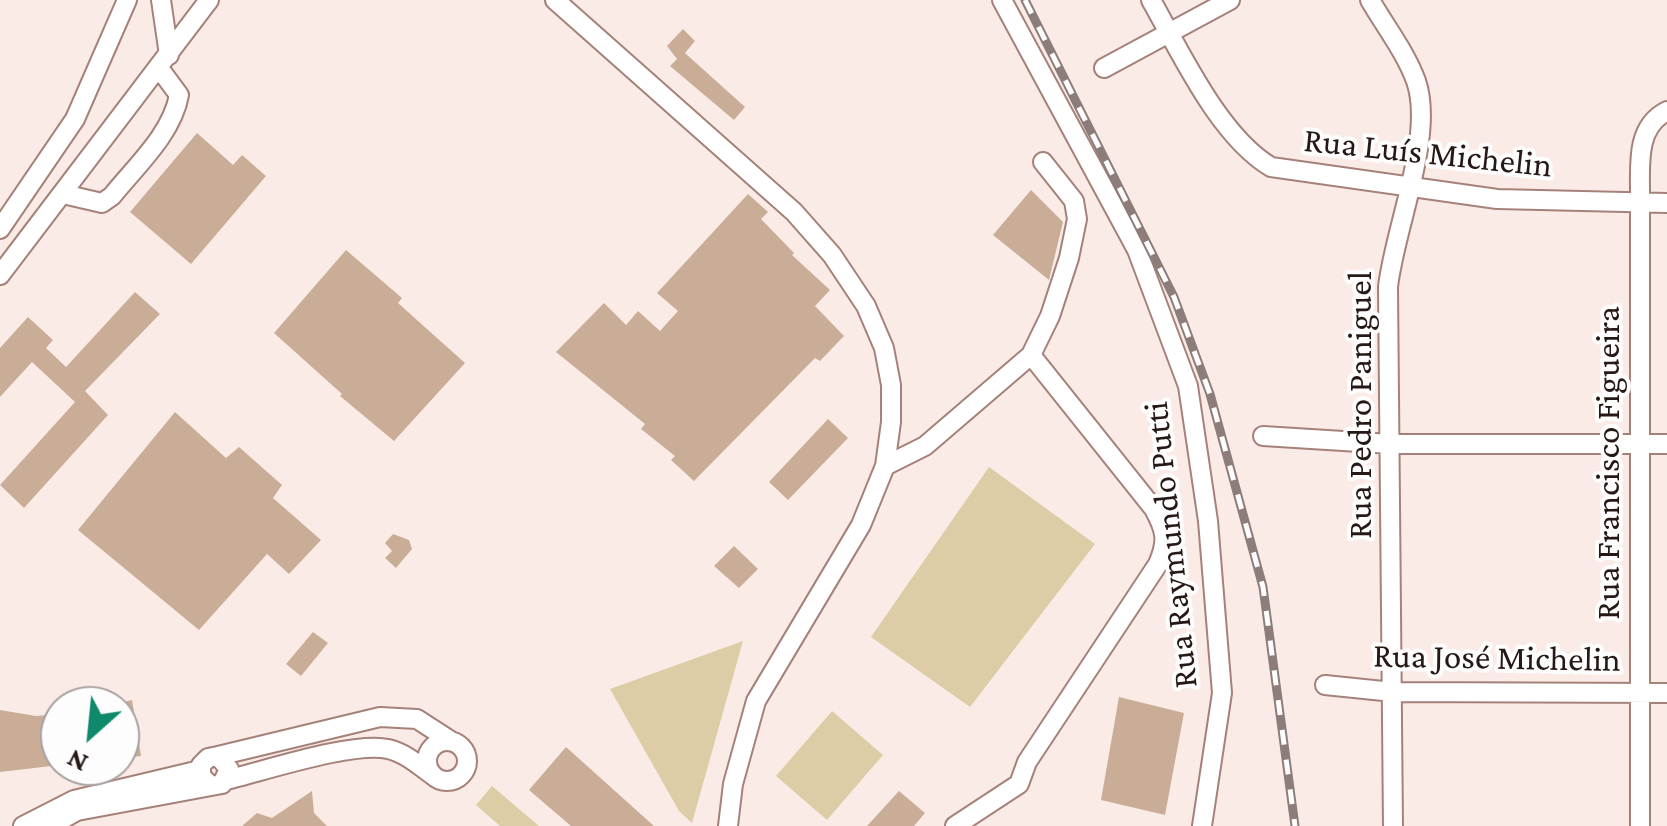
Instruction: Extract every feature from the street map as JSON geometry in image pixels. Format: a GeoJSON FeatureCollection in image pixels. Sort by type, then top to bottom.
{"type":"FeatureCollection","features":[{"type":"Feature","properties":{"kind":"street"},"geometry":{"type":"LineString","coordinates":[[0,229],[74,119],[127,0]]}},
{"type":"Feature","properties":{"kind":"street"},"geometry":{"type":"LineString","coordinates":[[63,194],[102,203],[162,136],[179,94],[164,62],[161,0]]}},
{"type":"Feature","properties":{"kind":"street"},"geometry":{"type":"LineString","coordinates":[[0,276],[209,0]]}},
{"type":"Feature","properties":{"kind":"street"},"geometry":{"type":"LineString","coordinates":[[555,0],[794,212],[832,255],[866,306],[884,348],[891,385],[885,466],[861,525],[756,701],[733,784],[728,826]]}},
{"type":"Feature","properties":{"kind":"street","name":"Rua Raymundo Putti"},"geometry":{"type":"LineString","coordinates":[[1002,0],[1137,250],[1188,386],[1208,521],[1222,693],[1202,826]]}},
{"type":"Feature","properties":{"kind":"street","name":"Rua Luís Michelin"},"geometry":{"type":"LineString","coordinates":[[1151,0],[1230,134],[1252,156],[1271,167],[1497,199],[1667,203]]}},
{"type":"Feature","properties":{"kind":"street"},"geometry":{"type":"LineString","coordinates":[[1104,68],[1230,0]]}},
{"type":"Feature","properties":{"kind":"street","name":"Rua Pedro Paniguel"},"geometry":{"type":"LineString","coordinates":[[1370,0],[1416,82],[1420,108],[1410,185],[1391,259],[1388,288],[1393,826]]}},
{"type":"Feature","properties":{"kind":"street","name":"Rua Francisco Figueira"},"geometry":{"type":"LineString","coordinates":[[1640,826],[1640,204],[1643,135],[1667,110]]}},
{"type":"Feature","properties":{"kind":"street"},"geometry":{"type":"LineString","coordinates":[[885,466],[925,446],[1032,355],[1070,258],[1076,219],[1074,201],[1043,162]]}},
{"type":"Feature","properties":{"kind":"street"},"geometry":{"type":"LineString","coordinates":[[955,826],[1020,784],[1027,762],[1158,564],[1166,544],[1166,530],[1154,509],[1032,355]]}},
{"type":"Feature","properties":{"kind":"street"},"geometry":{"type":"LineString","coordinates":[[1263,436],[1391,444],[1667,444]]}},
{"type":"Feature","properties":{"kind":"street","name":"Rua José Michelin"},"geometry":{"type":"LineString","coordinates":[[1325,685],[1393,692],[1667,694]]}},
{"type":"Feature","properties":{"kind":"street"},"geometry":{"type":"LineString","coordinates":[[24,826],[74,800],[212,778],[357,749],[384,748],[402,753],[435,778],[453,780],[467,767],[466,753],[417,719],[380,717],[218,756],[230,769],[212,778],[77,811],[50,826]]}},
{"type":"Feature","properties":{"kind":"street"},"geometry":{"type":"LineString","coordinates":[[435,778],[428,766],[428,752],[438,742],[451,741]]}},
{"type":"Feature","properties":{"kind":"shaded area"},"geometry":{"type":"Polygon","coordinates":[[[989,467],[1095,544],[970,707],[871,637],[989,467]]]}},
{"type":"Feature","properties":{"kind":"shaded area"},"geometry":{"type":"Polygon","coordinates":[[[743,641],[692,823],[679,811],[610,689],[743,641]]]}},
{"type":"Feature","properties":{"kind":"shaded area"},"geometry":{"type":"Polygon","coordinates":[[[832,711],[883,755],[827,820],[776,776],[832,711]]]}},
{"type":"Feature","properties":{"kind":"shaded area"},"geometry":{"type":"Polygon","coordinates":[[[492,786],[539,826],[500,826],[476,805],[492,786]]]}},
{"type":"Feature","properties":{"kind":"building"},"geometry":{"type":"Polygon","coordinates":[[[683,29],[695,41],[685,53],[745,107],[734,120],[670,66],[677,59],[667,46],[683,29]]]}},
{"type":"Feature","properties":{"kind":"building"},"geometry":{"type":"Polygon","coordinates":[[[197,133],[233,165],[242,155],[266,176],[191,264],[130,212],[197,133]]]}},
{"type":"Feature","properties":{"kind":"building"},"geometry":{"type":"Polygon","coordinates":[[[1031,190],[1063,222],[1049,280],[993,235],[1031,190]]]}},
{"type":"Feature","properties":{"kind":"building"},"geometry":{"type":"Polygon","coordinates":[[[748,194],[768,212],[761,219],[830,290],[815,306],[844,336],[820,361],[815,358],[694,481],[671,460],[675,456],[641,429],[645,424],[556,352],[604,303],[626,325],[638,311],[660,331],[678,311],[657,293],[748,194]]]}},
{"type":"Feature","properties":{"kind":"building"},"geometry":{"type":"Polygon","coordinates":[[[346,250],[402,298],[398,303],[465,363],[394,441],[274,333],[346,250]]]}},
{"type":"Feature","properties":{"kind":"building"},"geometry":{"type":"Polygon","coordinates":[[[135,292],[160,314],[85,391],[108,415],[24,508],[0,485],[75,402],[32,362],[0,397],[0,348],[28,317],[53,340],[46,348],[66,367],[135,292]]]}},
{"type":"Feature","properties":{"kind":"building"},"geometry":{"type":"Polygon","coordinates":[[[175,412],[226,458],[239,447],[282,485],[273,498],[321,540],[289,574],[267,554],[199,630],[78,530],[175,412]]]}},
{"type":"Feature","properties":{"kind":"building"},"geometry":{"type":"Polygon","coordinates":[[[828,419],[848,438],[788,500],[769,482],[828,419]]]}},
{"type":"Feature","properties":{"kind":"building"},"geometry":{"type":"Polygon","coordinates":[[[393,534],[409,540],[412,549],[396,568],[385,558],[392,551],[385,543],[393,534]]]}},
{"type":"Feature","properties":{"kind":"building"},"geometry":{"type":"Polygon","coordinates":[[[734,546],[758,569],[739,588],[714,566],[734,546]]]}},
{"type":"Feature","properties":{"kind":"building"},"geometry":{"type":"Polygon","coordinates":[[[313,632],[328,643],[301,676],[286,664],[313,632]]]}},
{"type":"Feature","properties":{"kind":"building"},"geometry":{"type":"Polygon","coordinates":[[[1119,697],[1184,713],[1165,815],[1101,800],[1119,697]]]}},
{"type":"Feature","properties":{"kind":"building"},"geometry":{"type":"Polygon","coordinates":[[[0,710],[40,716],[40,767],[0,772],[0,710]]]}},
{"type":"Feature","properties":{"kind":"building"},"geometry":{"type":"Polygon","coordinates":[[[566,747],[654,826],[571,826],[529,790],[566,747]]]}},
{"type":"Feature","properties":{"kind":"building"},"geometry":{"type":"Polygon","coordinates":[[[312,791],[314,813],[327,826],[242,826],[257,813],[272,818],[312,791]]]}},
{"type":"Feature","properties":{"kind":"building"},"geometry":{"type":"Polygon","coordinates":[[[899,791],[925,813],[914,826],[867,826],[899,791]]]}},
{"type":"Feature","properties":{"kind":"railway"},"geometry":{"type":"LineString","coordinates":[[1025,0],[1174,297],[1210,394],[1263,587],[1295,826]]}}]}
